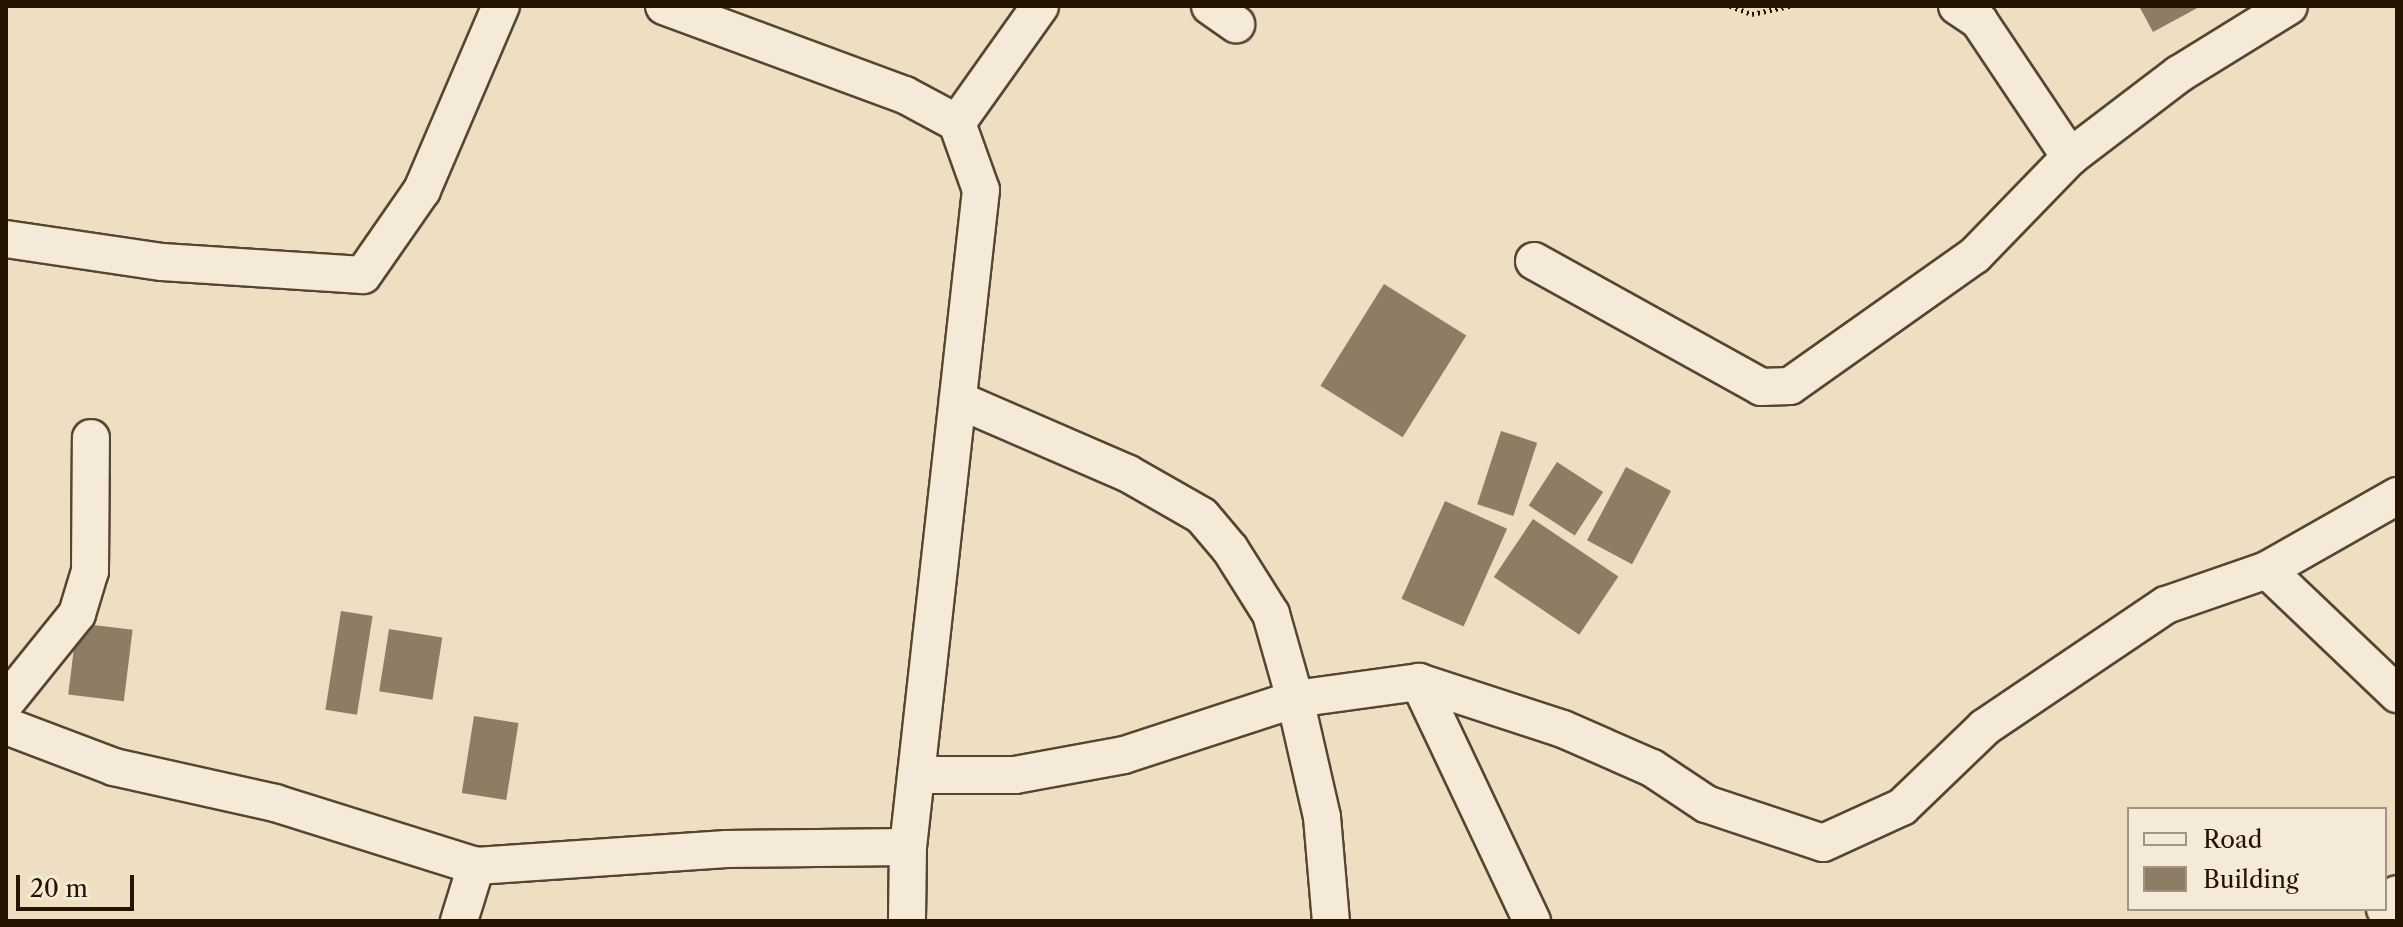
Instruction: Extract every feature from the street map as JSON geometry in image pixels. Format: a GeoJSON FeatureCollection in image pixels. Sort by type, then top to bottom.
{"type":"FeatureCollection","features":[{"type":"Feature","properties":{"kind":"street"},"geometry":{"type":"LineString","coordinates":[[6,239],[162,262],[363,275],[422,190],[501,6]]}},
{"type":"Feature","properties":{"kind":"street"},"geometry":{"type":"LineString","coordinates":[[664,6],[905,95],[957,123],[981,190],[908,847],[907,921]]}},
{"type":"Feature","properties":{"kind":"street"},"geometry":{"type":"LineString","coordinates":[[957,123],[1040,6]]}},
{"type":"Feature","properties":{"kind":"street"},"geometry":{"type":"LineString","coordinates":[[1957,6],[1979,21],[2070,157]]}},
{"type":"Feature","properties":{"kind":"street"},"geometry":{"type":"LineString","coordinates":[[1534,261],[1761,387],[1790,386],[1975,255],[2070,157],[2179,74],[2289,6]]}},
{"type":"Feature","properties":{"kind":"street"},"geometry":{"type":"LineString","coordinates":[[958,400],[1066,441],[1202,516],[1271,614],[1295,699],[1322,817],[1331,921]]}},
{"type":"Feature","properties":{"kind":"street"},"geometry":{"type":"LineString","coordinates":[[6,702],[77,614],[90,571],[91,438]]}},
{"type":"Feature","properties":{"kind":"street"},"geometry":{"type":"LineString","coordinates":[[916,775],[1015,775],[1124,755],[1295,699],[1419,682],[1563,729],[1652,768],[1706,804],[1823,843],[1902,807],[1985,727],[2092,650],[2166,605],[2267,570],[2397,496]]}},
{"type":"Feature","properties":{"kind":"street"},"geometry":{"type":"LineString","coordinates":[[2267,570],[2397,694]]}},
{"type":"Feature","properties":{"kind":"street"},"geometry":{"type":"LineString","coordinates":[[1419,682],[1532,921]]}},
{"type":"Feature","properties":{"kind":"street"},"geometry":{"type":"LineString","coordinates":[[6,726],[114,767],[275,803],[476,866],[726,849],[908,847]]}},
{"type":"Feature","properties":{"kind":"street"},"geometry":{"type":"LineString","coordinates":[[459,921],[476,866]]}},
{"type":"Feature","properties":{"kind":"path"},"geometry":{"type":"LineString","coordinates":[[1730,6],[1752,14],[1790,6]]}},
{"type":"Feature","properties":{"kind":"building"},"geometry":{"type":"Polygon","coordinates":[[[2139,6],[2201,6],[2153,32],[2139,6]]]}},
{"type":"Feature","properties":{"kind":"building"},"geometry":{"type":"Polygon","coordinates":[[[1384,284],[1466,335],[1403,437],[1320,386],[1384,284]]]}},
{"type":"Feature","properties":{"kind":"building"},"geometry":{"type":"Polygon","coordinates":[[[1501,431],[1537,443],[1513,516],[1477,504],[1501,431]]]}},
{"type":"Feature","properties":{"kind":"building"},"geometry":{"type":"Polygon","coordinates":[[[1557,462],[1603,492],[1575,536],[1529,506],[1557,462]]]}},
{"type":"Feature","properties":{"kind":"building"},"geometry":{"type":"Polygon","coordinates":[[[1626,467],[1671,491],[1632,564],[1587,540],[1626,467]]]}},
{"type":"Feature","properties":{"kind":"building"},"geometry":{"type":"Polygon","coordinates":[[[1445,501],[1507,529],[1464,626],[1401,599],[1445,501]]]}},
{"type":"Feature","properties":{"kind":"building"},"geometry":{"type":"Polygon","coordinates":[[[1533,519],[1618,577],[1579,635],[1494,577],[1533,519]]]}},
{"type":"Feature","properties":{"kind":"building"},"geometry":{"type":"Polygon","coordinates":[[[341,611],[373,616],[357,715],[325,710],[341,611]]]}},
{"type":"Feature","properties":{"kind":"building"},"geometry":{"type":"Polygon","coordinates":[[[77,623],[133,630],[124,701],[68,694],[77,623]]]}},
{"type":"Feature","properties":{"kind":"building"},"geometry":{"type":"Polygon","coordinates":[[[389,629],[442,637],[432,700],[379,691],[389,629]]]}},
{"type":"Feature","properties":{"kind":"building"},"geometry":{"type":"Polygon","coordinates":[[[474,716],[518,723],[506,800],[462,793],[474,716]]]}}]}
